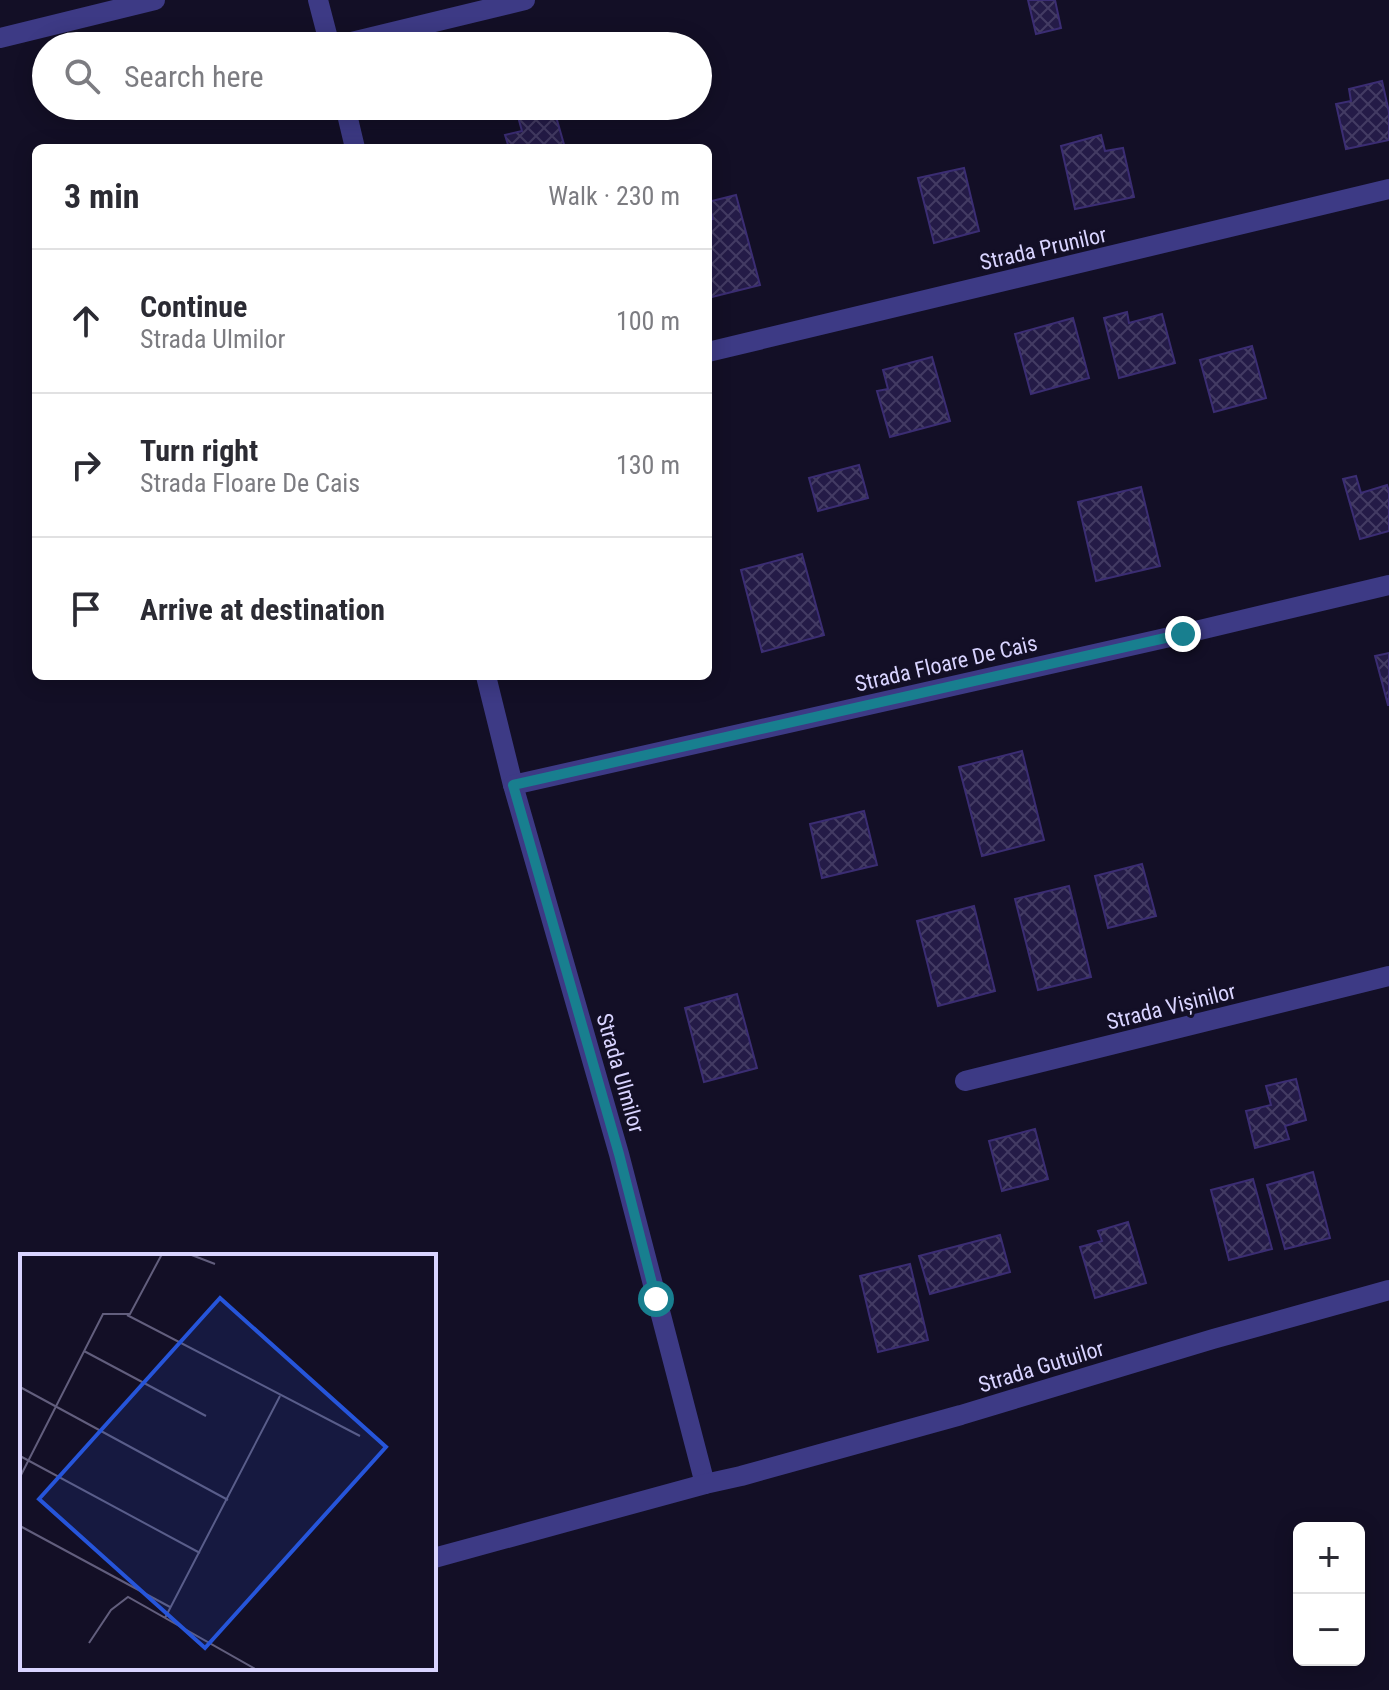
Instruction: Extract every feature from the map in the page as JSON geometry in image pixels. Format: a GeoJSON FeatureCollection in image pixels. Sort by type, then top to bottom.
{"type":"FeatureCollection","features":[{"type":"Feature","properties":{"kind":"street"},"geometry":{"type":"LineString","coordinates":[[0,38],[155,0]]}},
{"type":"Feature","properties":{"kind":"street"},"geometry":{"type":"LineString","coordinates":[[318,0],[328,32]]}},
{"type":"Feature","properties":{"kind":"street"},"geometry":{"type":"LineString","coordinates":[[391,32],[525,0]]}},
{"type":"Feature","properties":{"kind":"street"},"geometry":{"type":"LineString","coordinates":[[348,120],[354,144]]}},
{"type":"Feature","properties":{"kind":"street","name":"Strada Prunilor"},"geometry":{"type":"LineString","coordinates":[[712,351],[1389,189]]}},
{"type":"Feature","properties":{"kind":"street","name":"Strada Floare De Cais"},"geometry":{"type":"LineString","coordinates":[[513,785],[1389,585]]}},
{"type":"Feature","properties":{"kind":"street","name":"Strada Ulmilor"},"geometry":{"type":"LineString","coordinates":[[487,680],[513,785],[619,1154],[705,1484]]}},
{"type":"Feature","properties":{"kind":"street","name":"Strada Vișinilor"},"geometry":{"type":"LineString","coordinates":[[965,1081],[1389,976]]}},
{"type":"Feature","properties":{"kind":"street","name":"Strada Gutuilor"},"geometry":{"type":"LineString","coordinates":[[436,1557],[961,1415],[1389,1290]]}},
{"type":"Feature","properties":{"kind":"building"},"geometry":{"type":"Polygon","coordinates":[[[1028,0],[1055,0],[1061,28],[1036,34],[1028,0]]]}},
{"type":"Feature","properties":{"kind":"building"},"geometry":{"type":"Polygon","coordinates":[[[1382,81],[1389,112],[1389,140],[1346,149],[1336,104],[1351,101],[1349,89],[1382,81]]]}},
{"type":"Feature","properties":{"kind":"building"},"geometry":{"type":"Polygon","coordinates":[[[519,120],[557,120],[564,144],[508,144],[505,135],[522,131],[519,120]]]}},
{"type":"Feature","properties":{"kind":"building"},"geometry":{"type":"Polygon","coordinates":[[[1101,135],[1105,151],[1123,148],[1134,197],[1075,209],[1061,146],[1101,135]]]}},
{"type":"Feature","properties":{"kind":"building"},"geometry":{"type":"Polygon","coordinates":[[[964,168],[979,231],[934,243],[918,178],[964,168]]]}},
{"type":"Feature","properties":{"kind":"building"},"geometry":{"type":"Polygon","coordinates":[[[736,195],[760,285],[712,297],[712,201],[736,195]]]}},
{"type":"Feature","properties":{"kind":"building"},"geometry":{"type":"Polygon","coordinates":[[[1127,312],[1129,323],[1162,314],[1175,363],[1119,378],[1104,318],[1127,312]]]}},
{"type":"Feature","properties":{"kind":"building"},"geometry":{"type":"Polygon","coordinates":[[[1073,318],[1089,378],[1031,394],[1015,334],[1073,318]]]}},
{"type":"Feature","properties":{"kind":"building"},"geometry":{"type":"Polygon","coordinates":[[[1252,346],[1266,398],[1214,412],[1200,360],[1252,346]]]}},
{"type":"Feature","properties":{"kind":"building"},"geometry":{"type":"Polygon","coordinates":[[[932,357],[950,421],[890,437],[877,391],[888,389],[883,370],[932,357]]]}},
{"type":"Feature","properties":{"kind":"building"},"geometry":{"type":"Polygon","coordinates":[[[859,465],[868,498],[818,511],[809,478],[859,465]]]}},
{"type":"Feature","properties":{"kind":"building"},"geometry":{"type":"Polygon","coordinates":[[[1356,476],[1361,493],[1387,485],[1389,531],[1360,539],[1343,479],[1356,476]]]}},
{"type":"Feature","properties":{"kind":"building"},"geometry":{"type":"Polygon","coordinates":[[[1141,487],[1160,566],[1096,581],[1078,502],[1141,487]]]}},
{"type":"Feature","properties":{"kind":"building"},"geometry":{"type":"Polygon","coordinates":[[[802,554],[824,635],[762,652],[741,570],[802,554]]]}},
{"type":"Feature","properties":{"kind":"building"},"geometry":{"type":"Polygon","coordinates":[[[1389,653],[1389,705],[1388,705],[1375,656],[1389,653]]]}},
{"type":"Feature","properties":{"kind":"building"},"geometry":{"type":"Polygon","coordinates":[[[1022,751],[1044,840],[982,856],[959,767],[1022,751]]]}},
{"type":"Feature","properties":{"kind":"building"},"geometry":{"type":"Polygon","coordinates":[[[864,811],[877,865],[822,878],[810,824],[864,811]]]}},
{"type":"Feature","properties":{"kind":"building"},"geometry":{"type":"Polygon","coordinates":[[[1142,864],[1156,916],[1108,928],[1095,876],[1142,864]]]}},
{"type":"Feature","properties":{"kind":"building"},"geometry":{"type":"Polygon","coordinates":[[[1069,886],[1091,977],[1038,990],[1015,899],[1069,886]]]}},
{"type":"Feature","properties":{"kind":"building"},"geometry":{"type":"Polygon","coordinates":[[[974,906],[995,991],[938,1006],[917,921],[974,906]]]}},
{"type":"Feature","properties":{"kind":"building"},"geometry":{"type":"Polygon","coordinates":[[[737,994],[757,1068],[704,1082],[685,1008],[737,994]]]}},
{"type":"Feature","properties":{"kind":"building"},"geometry":{"type":"Polygon","coordinates":[[[1296,1079],[1306,1120],[1285,1126],[1289,1139],[1255,1148],[1246,1111],[1271,1105],[1266,1086],[1296,1079]]]}},
{"type":"Feature","properties":{"kind":"building"},"geometry":{"type":"Polygon","coordinates":[[[1035,1129],[1048,1179],[1002,1191],[989,1141],[1035,1129]]]}},
{"type":"Feature","properties":{"kind":"building"},"geometry":{"type":"Polygon","coordinates":[[[1313,1172],[1330,1238],[1285,1249],[1267,1185],[1313,1172]]]}},
{"type":"Feature","properties":{"kind":"building"},"geometry":{"type":"Polygon","coordinates":[[[1253,1179],[1272,1249],[1229,1260],[1211,1190],[1253,1179]]]}},
{"type":"Feature","properties":{"kind":"building"},"geometry":{"type":"Polygon","coordinates":[[[1128,1222],[1146,1283],[1095,1298],[1080,1247],[1102,1241],[1098,1231],[1128,1222]]]}},
{"type":"Feature","properties":{"kind":"building"},"geometry":{"type":"Polygon","coordinates":[[[1000,1235],[1010,1272],[930,1294],[919,1256],[1000,1235]]]}},
{"type":"Feature","properties":{"kind":"building"},"geometry":{"type":"Polygon","coordinates":[[[910,1264],[928,1340],[878,1352],[860,1276],[910,1264]]]}},
{"type":"Feature","properties":{"kind":"route"},"geometry":{"type":"LineString","coordinates":[[656,1299],[619,1154],[513,785],[1183,634]]}}]}
